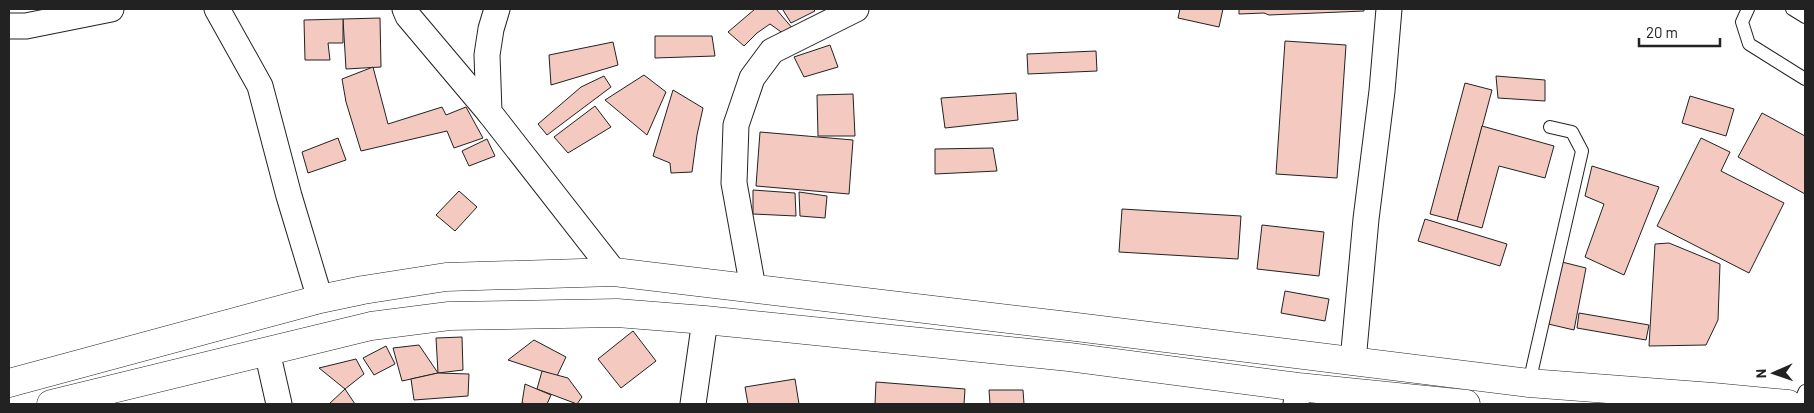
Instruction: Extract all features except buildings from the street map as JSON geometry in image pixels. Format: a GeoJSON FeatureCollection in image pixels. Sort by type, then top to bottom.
{"type":"FeatureCollection","features":[{"type":"Feature","properties":{"kind":"main road"},"geometry":{"type":"LineString","coordinates":[[9,383],[320,299],[363,290],[446,277],[614,272],[1529,383],[1788,404]]}},
{"type":"Feature","properties":{"kind":"main road"},"geometry":{"type":"LineString","coordinates":[[51,404],[371,326],[449,316],[618,313],[1069,357],[1297,395],[1466,404]]}},
{"type":"Feature","properties":{"kind":"street"},"geometry":{"type":"LineString","coordinates":[[9,26],[26,26],[111,9]]}},
{"type":"Feature","properties":{"kind":"street"},"geometry":{"type":"LineString","coordinates":[[217,9],[260,86],[289,196],[320,299]]}},
{"type":"Feature","properties":{"kind":"street"},"geometry":{"type":"LineString","coordinates":[[404,9],[489,112],[614,272]]}},
{"type":"Feature","properties":{"kind":"street"},"geometry":{"type":"LineString","coordinates":[[489,112],[487,55],[491,29],[497,9]]}},
{"type":"Feature","properties":{"kind":"street"},"geometry":{"type":"LineString","coordinates":[[753,288],[734,183],[736,125],[752,78],[772,51],[856,9]]}},
{"type":"Feature","properties":{"kind":"street"},"geometry":{"type":"LineString","coordinates":[[1353,361],[1366,219],[1382,91],[1389,9]]}},
{"type":"Feature","properties":{"kind":"street"},"geometry":{"type":"LineString","coordinates":[[694,404],[705,320]]}},
{"type":"Feature","properties":{"kind":"street"},"geometry":{"type":"LineString","coordinates":[[267,351],[279,404]]}},
{"type":"Feature","properties":{"kind":"lane"},"geometry":{"type":"LineString","coordinates":[[1748,9],[1742,22],[1749,44],[1805,79]]}},
{"type":"Feature","properties":{"kind":"lane"},"geometry":{"type":"LineString","coordinates":[[1792,9],[1805,16]]}},
{"type":"Feature","properties":{"kind":"lane"},"geometry":{"type":"LineString","coordinates":[[1529,383],[1582,151],[1572,132],[1550,127]]}},
{"type":"Feature","properties":{"kind":"lane"},"geometry":{"type":"LineString","coordinates":[[1799,404],[1805,391]]}}]}
